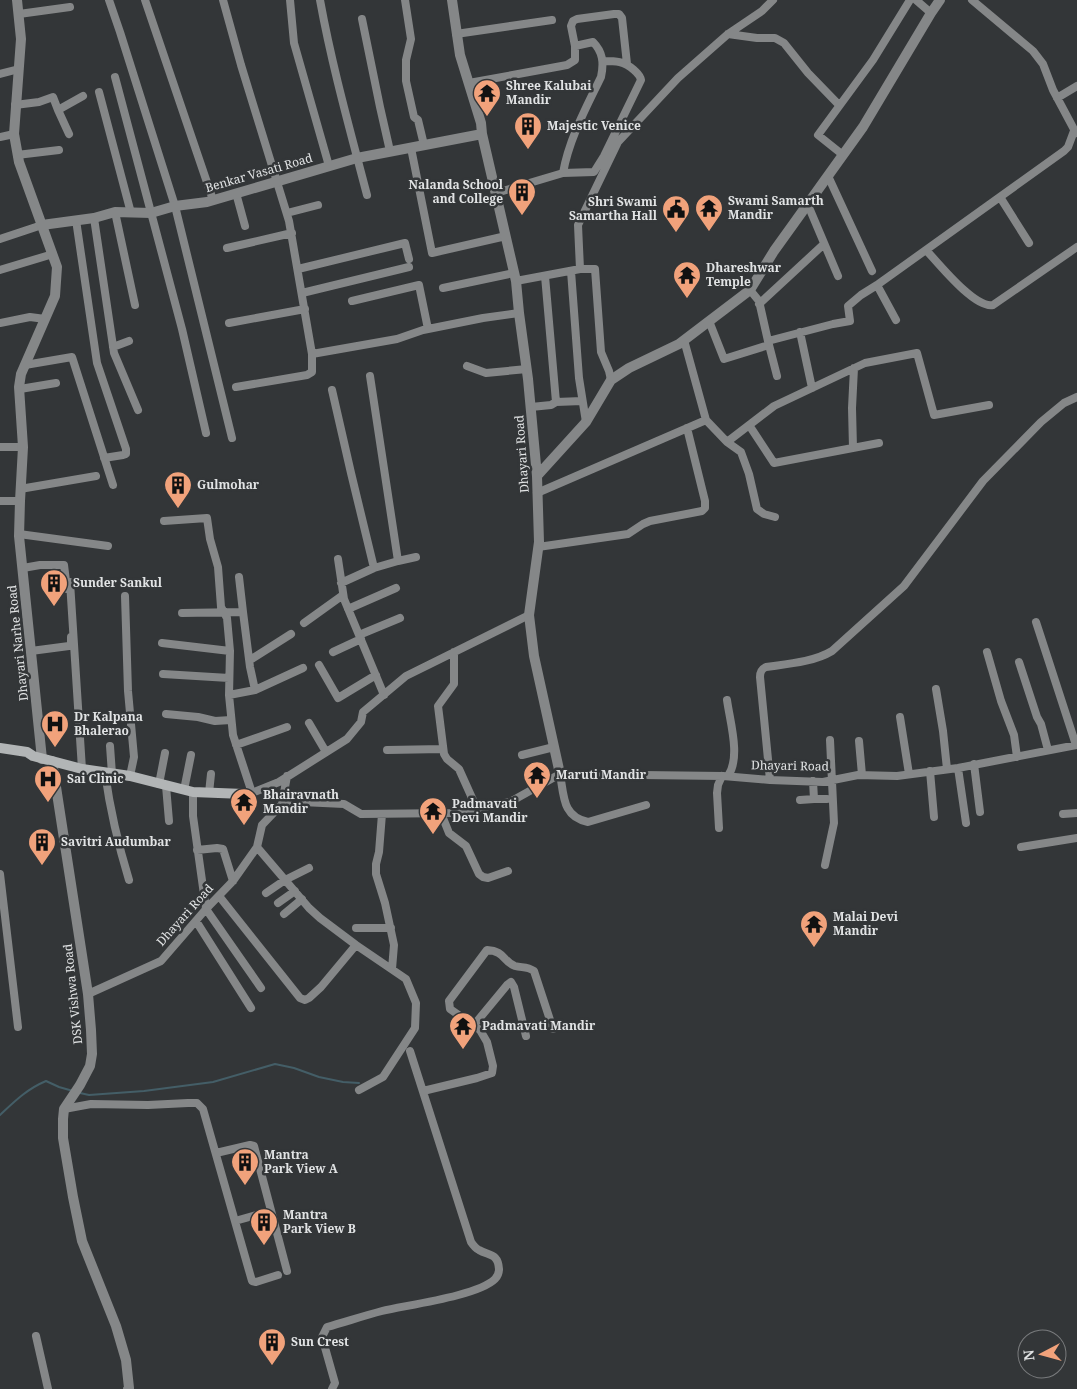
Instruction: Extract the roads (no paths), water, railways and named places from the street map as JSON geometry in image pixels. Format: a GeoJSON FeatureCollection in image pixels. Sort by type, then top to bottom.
{"type":"FeatureCollection","features":[{"type":"Feature","properties":{"kind":"main road"},"geometry":{"type":"LineString","coordinates":[[0,748],[26,752],[42,759],[82,769],[130,776],[189,791],[248,793]]}},
{"type":"Feature","properties":{"kind":"main road"},"geometry":{"type":"LineString","coordinates":[[0,754],[42,759]]}},
{"type":"Feature","properties":{"kind":"street","name":"Dhayari Narhe Road"},"geometry":{"type":"LineString","coordinates":[[18,0],[21,39],[15,105],[14,134],[17,155],[57,267],[55,296],[21,374],[20,389],[23,447],[20,489],[22,568],[42,759]]}},
{"type":"Feature","properties":{"kind":"street"},"geometry":{"type":"LineString","coordinates":[[109,0],[175,206],[232,438]]}},
{"type":"Feature","properties":{"kind":"street"},"geometry":{"type":"LineString","coordinates":[[146,0],[213,200]]}},
{"type":"Feature","properties":{"kind":"street"},"geometry":{"type":"LineString","coordinates":[[223,0],[287,213],[312,354],[312,372],[307,375],[236,388]]}},
{"type":"Feature","properties":{"kind":"street"},"geometry":{"type":"LineString","coordinates":[[290,0],[294,43],[329,166]]}},
{"type":"Feature","properties":{"kind":"street"},"geometry":{"type":"LineString","coordinates":[[320,0],[335,71],[367,195]]}},
{"type":"Feature","properties":{"kind":"street"},"geometry":{"type":"LineString","coordinates":[[406,0],[410,39],[406,60],[406,81],[414,118],[418,120],[424,145]]}},
{"type":"Feature","properties":{"kind":"street","name":"Dhayari Road"},"geometry":{"type":"LineString","coordinates":[[452,0],[460,55],[481,123],[515,277],[527,369],[537,476],[538,547],[529,615],[534,656],[560,774]]}},
{"type":"Feature","properties":{"kind":"street"},"geometry":{"type":"LineString","coordinates":[[843,155],[818,135],[873,60],[910,0]]}},
{"type":"Feature","properties":{"kind":"street"},"geometry":{"type":"LineString","coordinates":[[916,0],[930,13]]}},
{"type":"Feature","properties":{"kind":"street"},"geometry":{"type":"LineString","coordinates":[[537,476],[586,422],[610,380],[629,368],[679,344],[750,290],[774,251],[863,127],[930,13],[940,0]]}},
{"type":"Feature","properties":{"kind":"street"},"geometry":{"type":"LineString","coordinates":[[709,321],[724,359],[800,332],[850,321],[848,306],[861,294],[877,285],[1068,147],[1076,132],[1046,76],[1042,64],[1033,51],[972,0]]}},
{"type":"Feature","properties":{"kind":"street"},"geometry":{"type":"LineString","coordinates":[[580,269],[578,226],[618,142],[678,78],[728,34],[762,12],[769,2]]}},
{"type":"Feature","properties":{"kind":"street"},"geometry":{"type":"LineString","coordinates":[[19,14],[70,7]]}},
{"type":"Feature","properties":{"kind":"street"},"geometry":{"type":"LineString","coordinates":[[469,83],[567,65],[575,60],[575,46],[571,26],[573,21],[577,19],[619,14],[622,18],[627,64]]}},
{"type":"Feature","properties":{"kind":"street"},"geometry":{"type":"LineString","coordinates":[[362,19],[390,151]]}},
{"type":"Feature","properties":{"kind":"street"},"geometry":{"type":"LineString","coordinates":[[456,34],[552,20]]}},
{"type":"Feature","properties":{"kind":"street"},"geometry":{"type":"LineString","coordinates":[[728,34],[780,40],[839,106]]}},
{"type":"Feature","properties":{"kind":"street"},"geometry":{"type":"LineString","coordinates":[[563,173],[565,158],[575,130],[602,77],[603,61],[599,47],[593,42],[575,46]]}},
{"type":"Feature","properties":{"kind":"street"},"geometry":{"type":"LineString","coordinates":[[496,193],[563,173],[594,172],[604,156],[641,80],[640,76],[627,64],[618,60],[603,61]]}},
{"type":"Feature","properties":{"kind":"street"},"geometry":{"type":"LineString","coordinates":[[0,74],[19,69]]}},
{"type":"Feature","properties":{"kind":"street"},"geometry":{"type":"LineString","coordinates":[[115,77],[182,329],[206,432]]}},
{"type":"Feature","properties":{"kind":"street"},"geometry":{"type":"LineString","coordinates":[[1057,98],[1077,86]]}},
{"type":"Feature","properties":{"kind":"street"},"geometry":{"type":"LineString","coordinates":[[99,92],[131,213]]}},
{"type":"Feature","properties":{"kind":"street"},"geometry":{"type":"LineString","coordinates":[[58,110],[83,96]]}},
{"type":"Feature","properties":{"kind":"street"},"geometry":{"type":"LineString","coordinates":[[15,105],[39,102],[53,97],[69,134]]}},
{"type":"Feature","properties":{"kind":"street"},"geometry":{"type":"LineString","coordinates":[[0,137],[14,134]]}},
{"type":"Feature","properties":{"kind":"street","name":"Benkar Vasati Road"},"geometry":{"type":"LineString","coordinates":[[42,225],[94,218],[115,212],[151,213],[175,206],[213,200],[357,158],[482,134]]}},
{"type":"Feature","properties":{"kind":"street"},"geometry":{"type":"LineString","coordinates":[[411,148],[432,254],[506,236]]}},
{"type":"Feature","properties":{"kind":"street"},"geometry":{"type":"LineString","coordinates":[[17,155],[59,150]]}},
{"type":"Feature","properties":{"kind":"street"},"geometry":{"type":"LineString","coordinates":[[828,176],[872,271]]}},
{"type":"Feature","properties":{"kind":"street"},"geometry":{"type":"LineString","coordinates":[[236,193],[245,226]]}},
{"type":"Feature","properties":{"kind":"street"},"geometry":{"type":"LineString","coordinates":[[1000,197],[1028,243]]}},
{"type":"Feature","properties":{"kind":"street"},"geometry":{"type":"LineString","coordinates":[[287,213],[318,204]]}},
{"type":"Feature","properties":{"kind":"street"},"geometry":{"type":"LineString","coordinates":[[808,205],[838,276]]}},
{"type":"Feature","properties":{"kind":"street"},"geometry":{"type":"LineString","coordinates":[[115,212],[135,305]]}},
{"type":"Feature","properties":{"kind":"street"},"geometry":{"type":"LineString","coordinates":[[94,218],[114,352],[138,410]]}},
{"type":"Feature","properties":{"kind":"street"},"geometry":{"type":"LineString","coordinates":[[76,220],[97,363],[126,449],[126,454],[104,458]]}},
{"type":"Feature","properties":{"kind":"street"},"geometry":{"type":"LineString","coordinates":[[0,239],[42,225]]}},
{"type":"Feature","properties":{"kind":"street"},"geometry":{"type":"LineString","coordinates":[[227,248],[292,233]]}},
{"type":"Feature","properties":{"kind":"street"},"geometry":{"type":"LineString","coordinates":[[298,269],[405,243],[409,263],[302,294]]}},
{"type":"Feature","properties":{"kind":"street"},"geometry":{"type":"LineString","coordinates":[[759,304],[824,244]]}},
{"type":"Feature","properties":{"kind":"street"},"geometry":{"type":"LineString","coordinates":[[926,250],[972,298],[990,306],[1077,247]]}},
{"type":"Feature","properties":{"kind":"street"},"geometry":{"type":"LineString","coordinates":[[0,270],[53,254]]}},
{"type":"Feature","properties":{"kind":"street"},"geometry":{"type":"LineString","coordinates":[[443,288],[515,277],[544,276],[580,269],[595,269],[601,352],[609,371],[610,380]]}},
{"type":"Feature","properties":{"kind":"street"},"geometry":{"type":"LineString","coordinates":[[571,271],[579,378],[586,422]]}},
{"type":"Feature","properties":{"kind":"street"},"geometry":{"type":"LineString","coordinates":[[544,276],[556,402]]}},
{"type":"Feature","properties":{"kind":"street"},"geometry":{"type":"LineString","coordinates":[[352,302],[419,285],[428,329]]}},
{"type":"Feature","properties":{"kind":"street"},"geometry":{"type":"LineString","coordinates":[[877,285],[896,320]]}},
{"type":"Feature","properties":{"kind":"street"},"geometry":{"type":"LineString","coordinates":[[750,290],[759,301],[777,376]]}},
{"type":"Feature","properties":{"kind":"street"},"geometry":{"type":"LineString","coordinates":[[229,323],[305,309]]}},
{"type":"Feature","properties":{"kind":"street"},"geometry":{"type":"LineString","coordinates":[[312,354],[397,339],[428,329],[483,318],[519,313]]}},
{"type":"Feature","properties":{"kind":"street"},"geometry":{"type":"LineString","coordinates":[[0,323],[30,317],[45,319]]}},
{"type":"Feature","properties":{"kind":"street"},"geometry":{"type":"LineString","coordinates":[[800,332],[812,388]]}},
{"type":"Feature","properties":{"kind":"street"},"geometry":{"type":"LineString","coordinates":[[684,340],[706,420],[727,442],[741,452],[749,474],[757,509],[764,514],[775,517]]}},
{"type":"Feature","properties":{"kind":"street"},"geometry":{"type":"LineString","coordinates":[[113,347],[129,341]]}},
{"type":"Feature","properties":{"kind":"street"},"geometry":{"type":"LineString","coordinates":[[727,442],[774,406],[854,368],[865,363],[917,352],[934,414],[989,405]]}},
{"type":"Feature","properties":{"kind":"street"},"geometry":{"type":"LineString","coordinates":[[25,365],[72,357],[113,485]]}},
{"type":"Feature","properties":{"kind":"street"},"geometry":{"type":"LineString","coordinates":[[467,366],[486,373],[527,369]]}},
{"type":"Feature","properties":{"kind":"street"},"geometry":{"type":"LineString","coordinates":[[853,448],[854,368]]}},
{"type":"Feature","properties":{"kind":"street"},"geometry":{"type":"LineString","coordinates":[[370,376],[398,561]]}},
{"type":"Feature","properties":{"kind":"street"},"geometry":{"type":"LineString","coordinates":[[20,389],[56,383]]}},
{"type":"Feature","properties":{"kind":"street"},"geometry":{"type":"LineString","coordinates":[[332,390],[350,473],[374,568]]}},
{"type":"Feature","properties":{"kind":"street"},"geometry":{"type":"LineString","coordinates":[[770,780],[760,672],[766,667],[795,663],[823,656],[832,651],[904,586],[983,481],[1041,422],[1064,403],[1077,397]]}},
{"type":"Feature","properties":{"kind":"street"},"geometry":{"type":"LineString","coordinates":[[531,407],[550,405],[556,402],[582,401]]}},
{"type":"Feature","properties":{"kind":"street"},"geometry":{"type":"LineString","coordinates":[[537,493],[706,420]]}},
{"type":"Feature","properties":{"kind":"street"},"geometry":{"type":"LineString","coordinates":[[749,425],[774,463],[879,443]]}},
{"type":"Feature","properties":{"kind":"street"},"geometry":{"type":"LineString","coordinates":[[538,547],[628,534],[650,521],[702,511],[705,508],[705,501],[687,428]]}},
{"type":"Feature","properties":{"kind":"street"},"geometry":{"type":"LineString","coordinates":[[0,447],[23,447]]}},
{"type":"Feature","properties":{"kind":"street"},"geometry":{"type":"LineString","coordinates":[[20,489],[96,476]]}},
{"type":"Feature","properties":{"kind":"street"},"geometry":{"type":"LineString","coordinates":[[0,501],[20,501]]}},
{"type":"Feature","properties":{"kind":"street"},"geometry":{"type":"LineString","coordinates":[[164,521],[207,518],[210,539],[218,567],[222,612],[226,618],[230,651],[229,695],[233,736],[248,793],[279,782],[347,739],[361,722],[364,712],[406,676],[529,615]]}},
{"type":"Feature","properties":{"kind":"street"},"geometry":{"type":"LineString","coordinates":[[20,534],[108,546]]}},
{"type":"Feature","properties":{"kind":"street"},"geometry":{"type":"LineString","coordinates":[[341,583],[374,568],[416,557]]}},
{"type":"Feature","properties":{"kind":"street"},"geometry":{"type":"LineString","coordinates":[[338,559],[343,595],[384,696]]}},
{"type":"Feature","properties":{"kind":"street"},"geometry":{"type":"LineString","coordinates":[[22,568],[61,564],[65,566],[71,646],[31,650]]}},
{"type":"Feature","properties":{"kind":"street"},"geometry":{"type":"LineString","coordinates":[[238,576],[255,690]]}},
{"type":"Feature","properties":{"kind":"street"},"geometry":{"type":"LineString","coordinates":[[70,582],[82,769]]}},
{"type":"Feature","properties":{"kind":"street"},"geometry":{"type":"LineString","coordinates":[[348,609],[396,588]]}},
{"type":"Feature","properties":{"kind":"street"},"geometry":{"type":"LineString","coordinates":[[304,623],[343,595]]}},
{"type":"Feature","properties":{"kind":"street"},"geometry":{"type":"LineString","coordinates":[[125,596],[128,691],[134,757],[130,776]]}},
{"type":"Feature","properties":{"kind":"street"},"geometry":{"type":"LineString","coordinates":[[182,613],[243,612]]}},
{"type":"Feature","properties":{"kind":"street"},"geometry":{"type":"LineString","coordinates":[[332,652],[400,618]]}},
{"type":"Feature","properties":{"kind":"street"},"geometry":{"type":"LineString","coordinates":[[1036,622],[1076,745]]}},
{"type":"Feature","properties":{"kind":"street"},"geometry":{"type":"LineString","coordinates":[[250,660],[291,634]]}},
{"type":"Feature","properties":{"kind":"street"},"geometry":{"type":"LineString","coordinates":[[162,642],[230,651]]}},
{"type":"Feature","properties":{"kind":"street"},"geometry":{"type":"LineString","coordinates":[[454,652],[454,684],[438,706],[444,754],[459,770],[477,808]]}},
{"type":"Feature","properties":{"kind":"street"},"geometry":{"type":"LineString","coordinates":[[987,652],[1001,701],[1014,735],[1017,757]]}},
{"type":"Feature","properties":{"kind":"street"},"geometry":{"type":"LineString","coordinates":[[1019,662],[1048,750]]}},
{"type":"Feature","properties":{"kind":"street"},"geometry":{"type":"LineString","coordinates":[[319,665],[338,698],[376,675]]}},
{"type":"Feature","properties":{"kind":"street"},"geometry":{"type":"LineString","coordinates":[[229,695],[255,690],[303,668]]}},
{"type":"Feature","properties":{"kind":"street"},"geometry":{"type":"LineString","coordinates":[[163,674],[229,678]]}},
{"type":"Feature","properties":{"kind":"street"},"geometry":{"type":"LineString","coordinates":[[936,689],[947,769]]}},
{"type":"Feature","properties":{"kind":"street"},"geometry":{"type":"LineString","coordinates":[[719,828],[718,784],[732,770],[735,752],[727,700]]}},
{"type":"Feature","properties":{"kind":"street"},"geometry":{"type":"LineString","coordinates":[[166,714],[198,717],[215,721],[231,720]]}},
{"type":"Feature","properties":{"kind":"street"},"geometry":{"type":"LineString","coordinates":[[900,717],[909,774]]}},
{"type":"Feature","properties":{"kind":"street"},"geometry":{"type":"LineString","coordinates":[[309,723],[326,752]]}},
{"type":"Feature","properties":{"kind":"street"},"geometry":{"type":"LineString","coordinates":[[236,745],[287,727]]}},
{"type":"Feature","properties":{"kind":"street"},"geometry":{"type":"LineString","coordinates":[[826,865],[834,824],[830,740]]}},
{"type":"Feature","properties":{"kind":"street"},"geometry":{"type":"LineString","coordinates":[[858,740],[862,775]]}},
{"type":"Feature","properties":{"kind":"street","name":"Dhayari Road"},"geometry":{"type":"LineString","coordinates":[[88,994],[161,961],[233,881],[257,847],[262,825],[282,804],[302,802],[344,804],[361,814],[453,813],[510,802],[560,774],[725,776],[823,782],[862,775],[897,776],[958,768],[1076,745]]}},
{"type":"Feature","properties":{"kind":"street"},"geometry":{"type":"LineString","coordinates":[[110,746],[109,773],[114,824],[119,849],[129,880]]}},
{"type":"Feature","properties":{"kind":"street"},"geometry":{"type":"LineString","coordinates":[[522,755],[554,747]]}},
{"type":"Feature","properties":{"kind":"street"},"geometry":{"type":"LineString","coordinates":[[387,750],[444,749]]}},
{"type":"Feature","properties":{"kind":"street"},"geometry":{"type":"LineString","coordinates":[[165,753],[163,785],[169,821]]}},
{"type":"Feature","properties":{"kind":"street"},"geometry":{"type":"LineString","coordinates":[[191,755],[189,791],[206,909],[261,988]]}},
{"type":"Feature","properties":{"kind":"street","name":"DSK Vishwa Road"},"geometry":{"type":"LineString","coordinates":[[42,759],[88,994],[91,1030],[92,1054],[90,1066],[80,1086],[66,1105]]}},
{"type":"Feature","properties":{"kind":"street"},"geometry":{"type":"LineString","coordinates":[[974,764],[980,812]]}},
{"type":"Feature","properties":{"kind":"street"},"geometry":{"type":"LineString","coordinates":[[958,768],[966,823]]}},
{"type":"Feature","properties":{"kind":"street"},"geometry":{"type":"LineString","coordinates":[[930,771],[934,817]]}},
{"type":"Feature","properties":{"kind":"street"},"geometry":{"type":"LineString","coordinates":[[209,793],[211,774]]}},
{"type":"Feature","properties":{"kind":"street"},"geometry":{"type":"LineString","coordinates":[[560,774],[567,809],[579,820],[588,822],[646,805]]}},
{"type":"Feature","properties":{"kind":"street"},"geometry":{"type":"LineString","coordinates":[[282,804],[287,776]]}},
{"type":"Feature","properties":{"kind":"street"},"geometry":{"type":"LineString","coordinates":[[813,781],[814,799]]}},
{"type":"Feature","properties":{"kind":"street"},"geometry":{"type":"LineString","coordinates":[[800,800],[828,799]]}},
{"type":"Feature","properties":{"kind":"street"},"geometry":{"type":"LineString","coordinates":[[441,813],[449,833],[466,846],[479,874],[488,878],[508,871]]}},
{"type":"Feature","properties":{"kind":"street"},"geometry":{"type":"LineString","coordinates":[[1063,814],[1077,813]]}},
{"type":"Feature","properties":{"kind":"street"},"geometry":{"type":"LineString","coordinates":[[382,814],[376,874],[385,903],[394,945],[392,969]]}},
{"type":"Feature","properties":{"kind":"street"},"geometry":{"type":"LineString","coordinates":[[1021,847],[1077,838]]}},
{"type":"Feature","properties":{"kind":"street"},"geometry":{"type":"LineString","coordinates":[[257,847],[294,891],[320,918],[406,979],[416,1003],[415,1028],[384,1077],[359,1090]]}},
{"type":"Feature","properties":{"kind":"street"},"geometry":{"type":"LineString","coordinates":[[197,850],[217,848],[222,850],[233,881]]}},
{"type":"Feature","properties":{"kind":"street"},"geometry":{"type":"LineString","coordinates":[[266,893],[285,880],[309,868]]}},
{"type":"Feature","properties":{"kind":"street"},"geometry":{"type":"LineString","coordinates":[[0,874],[18,1027]]}},
{"type":"Feature","properties":{"kind":"street"},"geometry":{"type":"LineString","coordinates":[[278,903],[294,891]]}},
{"type":"Feature","properties":{"kind":"street"},"geometry":{"type":"LineString","coordinates":[[219,896],[300,998],[305,1000],[321,988],[356,945]]}},
{"type":"Feature","properties":{"kind":"street"},"geometry":{"type":"LineString","coordinates":[[284,914],[302,899]]}},
{"type":"Feature","properties":{"kind":"street"},"geometry":{"type":"LineString","coordinates":[[196,920],[251,1008]]}},
{"type":"Feature","properties":{"kind":"street"},"geometry":{"type":"LineString","coordinates":[[356,928],[391,928]]}},
{"type":"Feature","properties":{"kind":"street"},"geometry":{"type":"LineString","coordinates":[[423,1091],[492,1073],[493,1066],[487,1042],[480,1030],[450,1009],[449,1001],[487,950],[498,952],[514,966],[529,967],[534,971],[553,1029]]}},
{"type":"Feature","properties":{"kind":"street"},"geometry":{"type":"LineString","coordinates":[[474,1025],[511,982],[514,966]]}},
{"type":"Feature","properties":{"kind":"street"},"geometry":{"type":"LineString","coordinates":[[511,982],[514,987],[526,1036]]}},
{"type":"Feature","properties":{"kind":"street"},"geometry":{"type":"LineString","coordinates":[[332,1389],[335,1383],[322,1337],[327,1327],[381,1312],[454,1296],[486,1285],[493,1281],[498,1273],[498,1262],[495,1258],[491,1254],[479,1250],[471,1242],[410,1051]]}},
{"type":"Feature","properties":{"kind":"street"},"geometry":{"type":"LineString","coordinates":[[129,1389],[126,1360],[116,1326],[82,1241],[63,1138],[63,1119],[66,1105],[198,1103],[203,1108],[252,1281],[256,1282],[278,1275]]}},
{"type":"Feature","properties":{"kind":"street"},"geometry":{"type":"LineString","coordinates":[[216,1153],[250,1144],[254,1145],[287,1271]]}},
{"type":"Feature","properties":{"kind":"street"},"geometry":{"type":"LineString","coordinates":[[235,1221],[271,1211]]}},
{"type":"Feature","properties":{"kind":"street"},"geometry":{"type":"LineString","coordinates":[[36,1336],[48,1389]]}},
{"type":"Feature","properties":{"kind":"waterway"},"geometry":{"type":"LineString","coordinates":[[80,1093],[89,1095],[144,1091],[213,1082],[275,1064],[294,1068],[319,1077],[359,1083]]}},
{"type":"Feature","properties":{"kind":"waterway"},"geometry":{"type":"LineString","coordinates":[[0,1115],[16,1100],[46,1081],[73,1091]]}},
{"type":"Feature","properties":{"kind":"place","name":"Shree Kalubai Mandir"},"geometry":{"type":"Point","coordinates":[487,117]}},
{"type":"Feature","properties":{"kind":"place","name":"Majestic Venice"},"geometry":{"type":"Point","coordinates":[528,150]}},
{"type":"Feature","properties":{"kind":"place","name":"Nalanda School and College"},"geometry":{"type":"Point","coordinates":[522,216]}},
{"type":"Feature","properties":{"kind":"place","name":"Swami Samarth Mandir"},"geometry":{"type":"Point","coordinates":[709,232]}},
{"type":"Feature","properties":{"kind":"place","name":"Shri Swami Samartha Hall"},"geometry":{"type":"Point","coordinates":[676,233]}},
{"type":"Feature","properties":{"kind":"place","name":"Dhareshwar Temple"},"geometry":{"type":"Point","coordinates":[687,299]}},
{"type":"Feature","properties":{"kind":"place","name":"Gulmohar"},"geometry":{"type":"Point","coordinates":[178,509]}},
{"type":"Feature","properties":{"kind":"place","name":"Sunder Sankul"},"geometry":{"type":"Point","coordinates":[54,607]}},
{"type":"Feature","properties":{"kind":"place","name":"Dr Kalpana Bhalerao"},"geometry":{"type":"Point","coordinates":[55,748]}},
{"type":"Feature","properties":{"kind":"place","name":"Maruti Mandir"},"geometry":{"type":"Point","coordinates":[537,799]}},
{"type":"Feature","properties":{"kind":"place","name":"Sai Clinic"},"geometry":{"type":"Point","coordinates":[48,803]}},
{"type":"Feature","properties":{"kind":"place","name":"Bhairavnath Mandir"},"geometry":{"type":"Point","coordinates":[244,826]}},
{"type":"Feature","properties":{"kind":"place","name":"Padmavati Devi Mandir"},"geometry":{"type":"Point","coordinates":[433,835]}},
{"type":"Feature","properties":{"kind":"place","name":"Savitri Audumbar"},"geometry":{"type":"Point","coordinates":[42,866]}},
{"type":"Feature","properties":{"kind":"place","name":"Malai Devi Mandir"},"geometry":{"type":"Point","coordinates":[814,948]}},
{"type":"Feature","properties":{"kind":"place","name":"Padmavati Mandir"},"geometry":{"type":"Point","coordinates":[463,1050]}},
{"type":"Feature","properties":{"kind":"place","name":"Mantra Park View A"},"geometry":{"type":"Point","coordinates":[245,1186]}},
{"type":"Feature","properties":{"kind":"place","name":"Mantra Park View B"},"geometry":{"type":"Point","coordinates":[264,1246]}},
{"type":"Feature","properties":{"kind":"place","name":"Sun Crest"},"geometry":{"type":"Point","coordinates":[272,1366]}}]}
